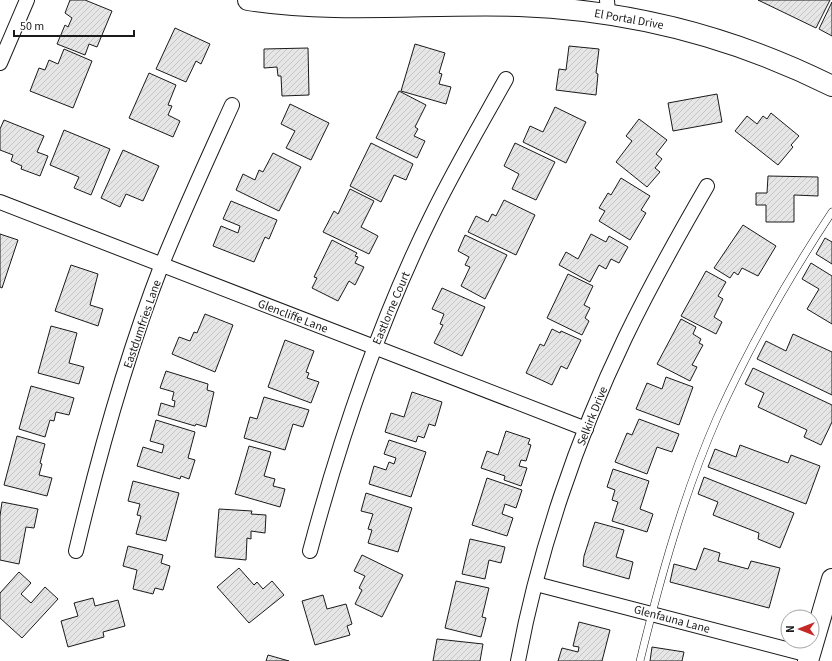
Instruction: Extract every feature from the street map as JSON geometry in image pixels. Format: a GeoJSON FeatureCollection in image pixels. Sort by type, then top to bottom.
{"type":"FeatureCollection","features":[{"type":"Feature","properties":{"kind":"street"},"geometry":{"type":"LineString","coordinates":[[0,63],[27,0]]}},
{"type":"Feature","properties":{"kind":"street","name":"El Portal Drive"},"geometry":{"type":"LineString","coordinates":[[248,0],[307,6],[380,4],[608,7],[753,51],[800,70],[832,86]]}},
{"type":"Feature","properties":{"kind":"street","name":"Eastlorne Court"},"geometry":{"type":"LineString","coordinates":[[310,551],[344,432],[374,347],[396,294],[431,216],[457,165],[506,79]]}},
{"type":"Feature","properties":{"kind":"street","name":"Eastdumfries Lane"},"geometry":{"type":"LineString","coordinates":[[76,551],[110,420],[139,327],[187,204],[232,105]]}},
{"type":"Feature","properties":{"kind":"street","name":"Selkirk Drive"},"geometry":{"type":"LineString","coordinates":[[518,661],[536,584],[564,489],[586,429],[628,331],[658,272],[707,186]]}},
{"type":"Feature","properties":{"kind":"street","name":"Glencliffe Lane"},"geometry":{"type":"LineString","coordinates":[[0,202],[586,429]]}},
{"type":"Feature","properties":{"kind":"street"},"geometry":{"type":"LineString","coordinates":[[808,658],[832,579]]}},
{"type":"Feature","properties":{"kind":"street","name":"Glenfauna Lane"},"geometry":{"type":"LineString","coordinates":[[536,584],[652,614],[808,658]]}},
{"type":"Feature","properties":{"kind":"lane"},"geometry":{"type":"LineString","coordinates":[[640,661],[660,579],[690,490],[716,420],[747,354],[832,212]]}},
{"type":"Feature","properties":{"kind":"building"},"geometry":{"type":"Polygon","coordinates":[[[70,0],[85,0],[112,11],[97,47],[89,44],[85,55],[57,44],[65,25],[68,27],[72,18],[65,13],[70,0]]]}},
{"type":"Feature","properties":{"kind":"building"},"geometry":{"type":"Polygon","coordinates":[[[758,0],[830,0],[816,28],[758,0]]]}},
{"type":"Feature","properties":{"kind":"building"},"geometry":{"type":"Polygon","coordinates":[[[832,2],[832,36],[819,29],[832,2]]]}},
{"type":"Feature","properties":{"kind":"building"},"geometry":{"type":"Polygon","coordinates":[[[175,28],[210,44],[201,64],[196,61],[186,82],[156,69],[175,28]]]}},
{"type":"Feature","properties":{"kind":"building"},"geometry":{"type":"Polygon","coordinates":[[[415,44],[445,53],[439,73],[442,74],[439,84],[451,87],[446,104],[401,91],[415,44]]]}},
{"type":"Feature","properties":{"kind":"building"},"geometry":{"type":"Polygon","coordinates":[[[569,46],[599,49],[596,73],[598,74],[596,95],[556,90],[559,69],[566,70],[569,46]]]}},
{"type":"Feature","properties":{"kind":"building"},"geometry":{"type":"Polygon","coordinates":[[[308,48],[309,95],[282,96],[281,76],[278,76],[277,67],[264,68],[264,49],[308,48]]]}},
{"type":"Feature","properties":{"kind":"building"},"geometry":{"type":"Polygon","coordinates":[[[64,49],[92,61],[73,108],[30,91],[39,68],[45,70],[49,60],[58,64],[64,49]]]}},
{"type":"Feature","properties":{"kind":"building"},"geometry":{"type":"Polygon","coordinates":[[[149,73],[176,85],[168,105],[172,106],[168,115],[180,121],[173,137],[129,118],[149,73]]]}},
{"type":"Feature","properties":{"kind":"building"},"geometry":{"type":"Polygon","coordinates":[[[399,91],[426,105],[415,127],[418,129],[414,136],[425,141],[417,158],[376,138],[399,91]]]}},
{"type":"Feature","properties":{"kind":"building"},"geometry":{"type":"Polygon","coordinates":[[[717,94],[722,122],[673,131],[668,103],[717,94]]]}},
{"type":"Feature","properties":{"kind":"building"},"geometry":{"type":"Polygon","coordinates":[[[290,104],[329,123],[311,160],[286,148],[295,131],[281,124],[290,104]]]}},
{"type":"Feature","properties":{"kind":"building"},"geometry":{"type":"Polygon","coordinates":[[[555,107],[586,122],[566,163],[523,142],[530,126],[543,132],[555,107]]]}},
{"type":"Feature","properties":{"kind":"building"},"geometry":{"type":"Polygon","coordinates":[[[771,113],[799,136],[791,145],[793,147],[778,165],[735,131],[747,116],[757,124],[763,116],[767,119],[771,113]]]}},
{"type":"Feature","properties":{"kind":"building"},"geometry":{"type":"Polygon","coordinates":[[[639,119],[667,140],[656,154],[662,159],[655,168],[660,172],[647,187],[616,162],[632,141],[626,136],[639,119]]]}},
{"type":"Feature","properties":{"kind":"building"},"geometry":{"type":"Polygon","coordinates":[[[4,120],[44,136],[37,152],[48,156],[40,176],[21,169],[22,166],[11,161],[13,155],[0,150],[0,129],[4,120]]]}},
{"type":"Feature","properties":{"kind":"building"},"geometry":{"type":"Polygon","coordinates":[[[64,130],[110,149],[91,195],[74,188],[79,177],[50,165],[64,130]]]}},
{"type":"Feature","properties":{"kind":"building"},"geometry":{"type":"Polygon","coordinates":[[[371,143],[413,164],[406,180],[394,175],[381,202],[350,186],[371,143]]]}},
{"type":"Feature","properties":{"kind":"building"},"geometry":{"type":"Polygon","coordinates":[[[515,143],[555,162],[536,200],[512,189],[519,174],[504,166],[515,143]]]}},
{"type":"Feature","properties":{"kind":"building"},"geometry":{"type":"Polygon","coordinates":[[[123,150],[159,166],[143,201],[126,194],[120,207],[101,198],[123,150]]]}},
{"type":"Feature","properties":{"kind":"building"},"geometry":{"type":"Polygon","coordinates":[[[273,153],[301,167],[279,211],[236,190],[243,174],[255,180],[259,170],[263,172],[273,153]]]}},
{"type":"Feature","properties":{"kind":"building"},"geometry":{"type":"Polygon","coordinates":[[[768,176],[818,177],[818,196],[794,195],[794,222],[766,222],[766,205],[756,205],[756,193],[767,193],[768,176]]]}},
{"type":"Feature","properties":{"kind":"building"},"geometry":{"type":"Polygon","coordinates":[[[621,178],[650,196],[641,210],[646,213],[630,240],[599,221],[605,211],[599,208],[608,193],[611,195],[621,178]]]}},
{"type":"Feature","properties":{"kind":"building"},"geometry":{"type":"Polygon","coordinates":[[[350,189],[374,201],[361,227],[378,236],[369,254],[323,232],[334,211],[338,214],[350,189]]]}},
{"type":"Feature","properties":{"kind":"building"},"geometry":{"type":"Polygon","coordinates":[[[504,200],[535,215],[516,255],[468,232],[476,216],[488,222],[492,214],[496,216],[504,200]]]}},
{"type":"Feature","properties":{"kind":"building"},"geometry":{"type":"Polygon","coordinates":[[[231,201],[277,220],[269,239],[265,237],[254,262],[213,246],[221,226],[238,233],[240,226],[223,219],[231,201]]]}},
{"type":"Feature","properties":{"kind":"building"},"geometry":{"type":"Polygon","coordinates":[[[743,225],[776,246],[758,276],[742,268],[738,275],[734,272],[730,278],[714,268],[743,225]]]}},
{"type":"Feature","properties":{"kind":"building"},"geometry":{"type":"Polygon","coordinates":[[[0,234],[18,240],[2,288],[0,287],[0,234]]]}},
{"type":"Feature","properties":{"kind":"building"},"geometry":{"type":"Polygon","coordinates":[[[591,234],[606,242],[609,236],[628,247],[619,263],[611,259],[606,269],[599,265],[590,282],[559,265],[566,252],[578,259],[591,234]]]}},
{"type":"Feature","properties":{"kind":"building"},"geometry":{"type":"Polygon","coordinates":[[[465,235],[507,255],[485,299],[461,286],[470,267],[465,265],[469,257],[458,251],[465,235]]]}},
{"type":"Feature","properties":{"kind":"building"},"geometry":{"type":"Polygon","coordinates":[[[825,238],[832,242],[832,264],[816,254],[825,238]]]}},
{"type":"Feature","properties":{"kind":"building"},"geometry":{"type":"Polygon","coordinates":[[[332,240],[357,253],[355,256],[358,257],[355,263],[364,267],[355,285],[349,281],[338,301],[312,288],[317,278],[314,277],[332,240]]]}},
{"type":"Feature","properties":{"kind":"building"},"geometry":{"type":"Polygon","coordinates":[[[811,263],[832,276],[832,324],[807,309],[819,289],[802,279],[811,263]]]}},
{"type":"Feature","properties":{"kind":"building"},"geometry":{"type":"Polygon","coordinates":[[[71,265],[98,274],[90,305],[103,309],[98,326],[55,311],[71,265]]]}},
{"type":"Feature","properties":{"kind":"building"},"geometry":{"type":"Polygon","coordinates":[[[706,271],[726,282],[718,296],[723,299],[714,317],[722,322],[716,334],[681,316],[706,271]]]}},
{"type":"Feature","properties":{"kind":"building"},"geometry":{"type":"Polygon","coordinates":[[[568,274],[593,286],[584,305],[590,308],[585,318],[589,321],[582,335],[547,318],[568,274]]]}},
{"type":"Feature","properties":{"kind":"building"},"geometry":{"type":"Polygon","coordinates":[[[442,288],[485,307],[462,356],[434,343],[443,325],[440,324],[444,314],[432,309],[442,288]]]}},
{"type":"Feature","properties":{"kind":"building"},"geometry":{"type":"Polygon","coordinates":[[[205,314],[233,325],[215,372],[172,354],[179,337],[190,341],[194,332],[197,333],[205,314]]]}},
{"type":"Feature","properties":{"kind":"building"},"geometry":{"type":"Polygon","coordinates":[[[681,319],[696,327],[693,334],[701,339],[699,343],[703,345],[692,365],[697,367],[690,381],[657,364],[681,319]]]}},
{"type":"Feature","properties":{"kind":"building"},"geometry":{"type":"Polygon","coordinates":[[[51,326],[77,333],[69,363],[84,367],[79,384],[38,373],[51,326]]]}},
{"type":"Feature","properties":{"kind":"building"},"geometry":{"type":"Polygon","coordinates":[[[552,329],[560,333],[561,331],[581,340],[567,369],[561,366],[552,385],[526,373],[540,344],[544,346],[552,329]]]}},
{"type":"Feature","properties":{"kind":"building"},"geometry":{"type":"Polygon","coordinates":[[[793,334],[832,352],[832,395],[757,359],[766,341],[786,351],[793,334]]]}},
{"type":"Feature","properties":{"kind":"building"},"geometry":{"type":"Polygon","coordinates":[[[285,340],[314,351],[306,372],[309,373],[307,378],[319,382],[311,403],[268,387],[285,340]]]}},
{"type":"Feature","properties":{"kind":"building"},"geometry":{"type":"Polygon","coordinates":[[[753,368],[832,405],[832,422],[821,445],[804,437],[807,430],[758,407],[764,393],[745,384],[753,368]]]}},
{"type":"Feature","properties":{"kind":"building"},"geometry":{"type":"Polygon","coordinates":[[[166,371],[208,384],[207,390],[214,392],[206,427],[196,424],[195,426],[158,415],[161,403],[174,407],[175,401],[172,400],[174,392],[160,388],[166,371]]]}},
{"type":"Feature","properties":{"kind":"building"},"geometry":{"type":"Polygon","coordinates":[[[666,377],[693,387],[679,425],[636,409],[647,383],[662,389],[666,377]]]}},
{"type":"Feature","properties":{"kind":"building"},"geometry":{"type":"Polygon","coordinates":[[[31,386],[74,398],[69,415],[56,412],[54,421],[50,420],[45,437],[19,429],[31,386]]]}},
{"type":"Feature","properties":{"kind":"building"},"geometry":{"type":"Polygon","coordinates":[[[412,392],[442,402],[435,426],[429,424],[424,438],[418,436],[416,442],[385,432],[391,413],[404,417],[412,392]]]}},
{"type":"Feature","properties":{"kind":"building"},"geometry":{"type":"Polygon","coordinates":[[[264,397],[309,410],[303,427],[293,424],[285,450],[244,438],[250,417],[257,419],[264,397]]]}},
{"type":"Feature","properties":{"kind":"building"},"geometry":{"type":"Polygon","coordinates":[[[639,419],[679,434],[672,452],[657,447],[647,474],[615,462],[627,433],[632,435],[639,419]]]}},
{"type":"Feature","properties":{"kind":"building"},"geometry":{"type":"Polygon","coordinates":[[[156,420],[195,432],[188,458],[195,460],[189,479],[181,476],[180,479],[137,466],[143,447],[162,453],[164,445],[150,441],[156,420]]]}},
{"type":"Feature","properties":{"kind":"building"},"geometry":{"type":"Polygon","coordinates":[[[506,431],[530,439],[528,444],[531,445],[526,461],[521,460],[519,466],[527,468],[521,486],[504,480],[505,476],[481,468],[487,451],[498,455],[506,431]]]}},
{"type":"Feature","properties":{"kind":"building"},"geometry":{"type":"Polygon","coordinates":[[[17,436],[45,444],[40,463],[42,464],[39,475],[52,478],[47,496],[4,485],[17,436]]]}},
{"type":"Feature","properties":{"kind":"building"},"geometry":{"type":"Polygon","coordinates":[[[389,440],[426,452],[411,497],[369,484],[374,466],[386,470],[389,462],[394,464],[396,458],[384,454],[389,440]]]}},
{"type":"Feature","properties":{"kind":"building"},"geometry":{"type":"Polygon","coordinates":[[[740,445],[788,463],[791,455],[820,466],[806,504],[708,467],[715,449],[736,457],[740,445]]]}},
{"type":"Feature","properties":{"kind":"building"},"geometry":{"type":"Polygon","coordinates":[[[249,446],[271,452],[264,476],[275,479],[273,486],[285,489],[280,507],[235,494],[249,446]]]}},
{"type":"Feature","properties":{"kind":"building"},"geometry":{"type":"Polygon","coordinates":[[[613,469],[649,481],[640,509],[653,514],[647,532],[612,521],[618,502],[612,500],[615,490],[607,487],[613,469]]]}},
{"type":"Feature","properties":{"kind":"building"},"geometry":{"type":"Polygon","coordinates":[[[704,477],[794,513],[780,548],[758,539],[759,533],[713,515],[718,502],[698,494],[704,477]]]}},
{"type":"Feature","properties":{"kind":"building"},"geometry":{"type":"Polygon","coordinates":[[[487,478],[522,490],[516,508],[505,504],[502,514],[513,518],[507,536],[472,525],[487,478]]]}},
{"type":"Feature","properties":{"kind":"building"},"geometry":{"type":"Polygon","coordinates":[[[133,481],[179,493],[166,541],[136,534],[141,516],[137,515],[140,504],[128,501],[133,481]]]}},
{"type":"Feature","properties":{"kind":"building"},"geometry":{"type":"Polygon","coordinates":[[[366,493],[412,508],[398,552],[368,543],[372,530],[368,529],[373,514],[361,511],[366,493]]]}},
{"type":"Feature","properties":{"kind":"building"},"geometry":{"type":"Polygon","coordinates":[[[2,502],[38,509],[34,528],[26,527],[19,564],[0,560],[0,516],[2,502]]]}},
{"type":"Feature","properties":{"kind":"building"},"geometry":{"type":"Polygon","coordinates":[[[219,509],[252,511],[251,514],[266,515],[265,533],[251,531],[251,539],[247,538],[246,560],[215,557],[219,509]]]}},
{"type":"Feature","properties":{"kind":"building"},"geometry":{"type":"Polygon","coordinates":[[[595,522],[624,530],[616,557],[633,562],[629,579],[583,566],[584,556],[595,522]]]}},
{"type":"Feature","properties":{"kind":"building"},"geometry":{"type":"Polygon","coordinates":[[[470,539],[505,547],[501,563],[489,560],[485,579],[462,574],[470,539]]]}},
{"type":"Feature","properties":{"kind":"building"},"geometry":{"type":"Polygon","coordinates":[[[128,546],[163,555],[161,563],[170,566],[163,590],[155,588],[153,594],[133,589],[137,570],[123,566],[128,546]]]}},
{"type":"Feature","properties":{"kind":"building"},"geometry":{"type":"Polygon","coordinates":[[[704,548],[720,553],[718,561],[748,569],[751,561],[780,568],[769,608],[670,582],[674,564],[696,570],[704,548]]]}},
{"type":"Feature","properties":{"kind":"building"},"geometry":{"type":"Polygon","coordinates":[[[362,555],[403,575],[382,617],[355,604],[362,590],[359,588],[365,576],[354,571],[362,555]]]}},
{"type":"Feature","properties":{"kind":"building"},"geometry":{"type":"Polygon","coordinates":[[[239,568],[254,585],[257,582],[263,589],[272,581],[284,595],[249,623],[217,587],[239,568]]]}},
{"type":"Feature","properties":{"kind":"building"},"geometry":{"type":"Polygon","coordinates":[[[19,572],[31,583],[21,594],[31,603],[45,587],[58,599],[22,638],[0,618],[0,593],[19,572]]]}},
{"type":"Feature","properties":{"kind":"building"},"geometry":{"type":"Polygon","coordinates":[[[456,581],[489,588],[482,617],[486,618],[481,637],[445,628],[456,581]]]}},
{"type":"Feature","properties":{"kind":"building"},"geometry":{"type":"Polygon","coordinates":[[[323,595],[327,609],[346,604],[352,624],[347,626],[350,635],[315,645],[302,601],[323,595]]]}},
{"type":"Feature","properties":{"kind":"building"},"geometry":{"type":"Polygon","coordinates":[[[93,598],[95,606],[118,600],[125,626],[103,632],[104,637],[68,647],[61,621],[78,616],[74,603],[93,598]]]}},
{"type":"Feature","properties":{"kind":"building"},"geometry":{"type":"Polygon","coordinates":[[[579,622],[610,630],[602,661],[558,661],[562,648],[578,652],[579,647],[573,646],[579,622]]]}},
{"type":"Feature","properties":{"kind":"building"},"geometry":{"type":"Polygon","coordinates":[[[437,639],[483,644],[480,661],[433,661],[437,639]]]}},
{"type":"Feature","properties":{"kind":"building"},"geometry":{"type":"Polygon","coordinates":[[[652,647],[684,652],[682,661],[650,661],[652,647]]]}},
{"type":"Feature","properties":{"kind":"building"},"geometry":{"type":"Polygon","coordinates":[[[268,655],[289,661],[266,661],[268,655]]]}}]}
